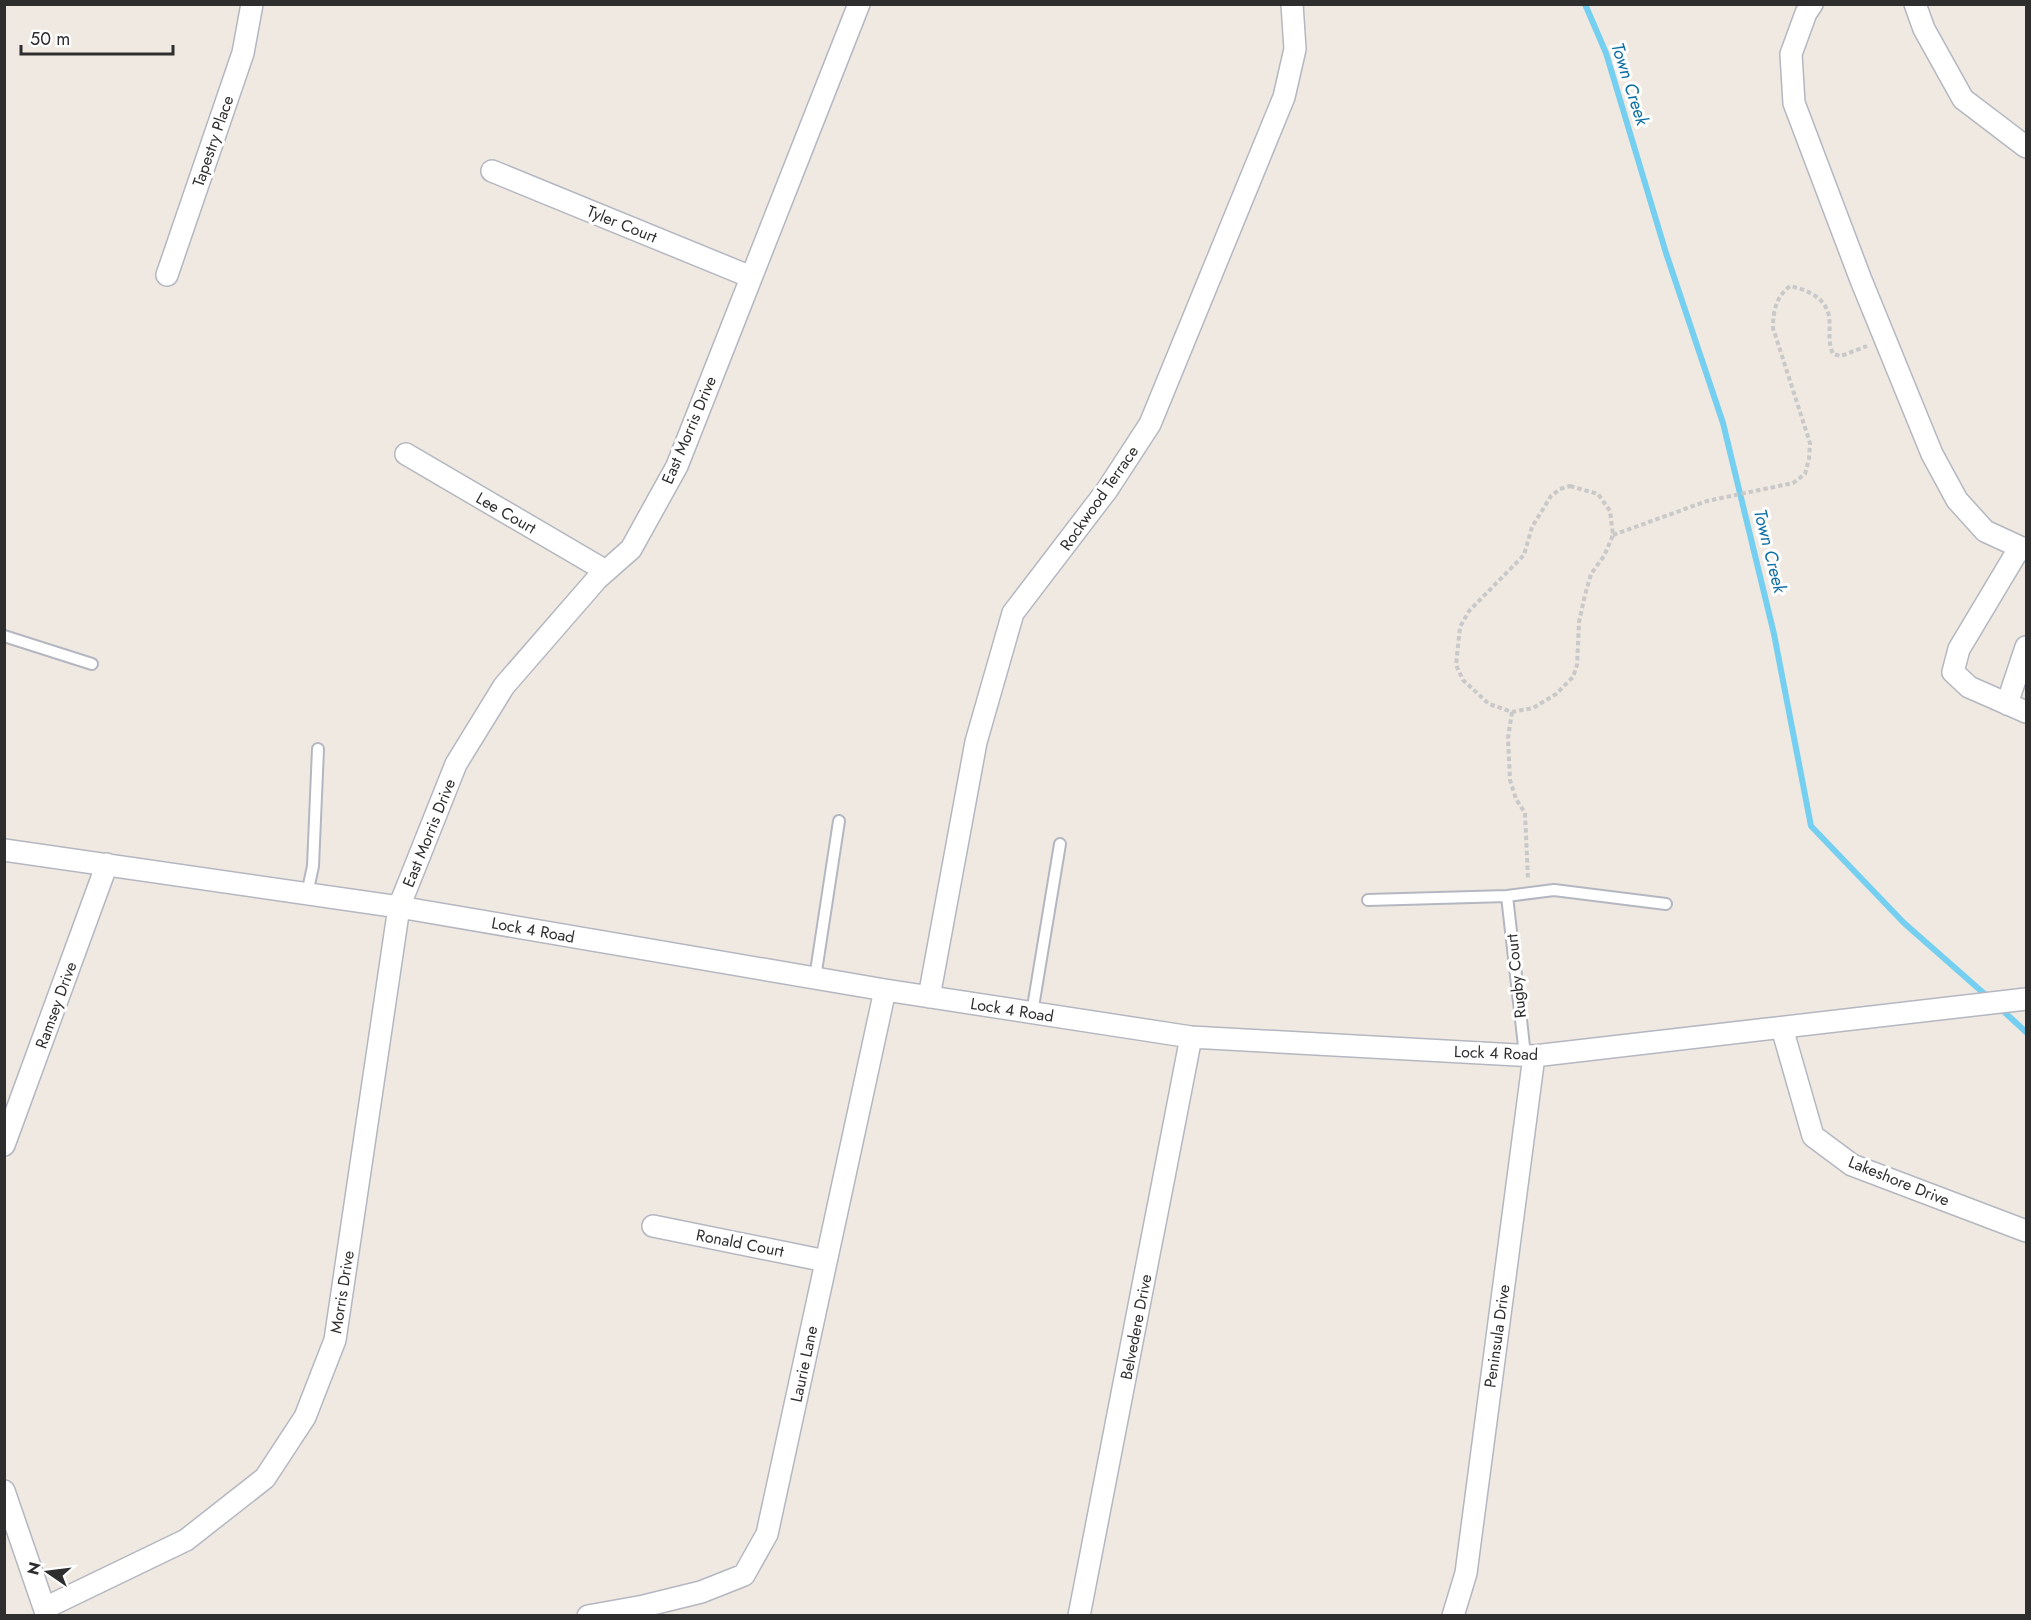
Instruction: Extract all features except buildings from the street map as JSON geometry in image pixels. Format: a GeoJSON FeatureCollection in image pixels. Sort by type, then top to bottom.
{"type":"FeatureCollection","features":[{"type":"Feature","properties":{"kind":"street","name":"Tapestry Place"},"geometry":{"type":"LineString","coordinates":[[167,275],[243,53],[252,4]]}},
{"type":"Feature","properties":{"kind":"street","name":"East Morris Drive"},"geometry":{"type":"LineString","coordinates":[[399,907],[456,764],[504,686],[597,579],[632,549],[677,466],[859,4]]}},
{"type":"Feature","properties":{"kind":"street","name":"Rockwood Terrace"},"geometry":{"type":"LineString","coordinates":[[929,997],[976,742],[1013,613],[1107,490],[1150,424],[1284,97],[1295,50],[1292,4]]}},
{"type":"Feature","properties":{"kind":"street"},"geometry":{"type":"LineString","coordinates":[[1812,4],[1806,13],[1791,54],[1794,103],[1885,339],[1932,454],[1958,500],[1985,531],[2023,548],[1959,649],[1953,672],[1969,687],[2026,712]]}},
{"type":"Feature","properties":{"kind":"street"},"geometry":{"type":"LineString","coordinates":[[1915,4],[1924,29],[1963,99],[2026,147]]}},
{"type":"Feature","properties":{"kind":"street","name":"Tyler Court"},"geometry":{"type":"LineString","coordinates":[[492,171],[751,277]]}},
{"type":"Feature","properties":{"kind":"street","name":"Lee Court"},"geometry":{"type":"LineString","coordinates":[[406,454],[606,572]]}},
{"type":"Feature","properties":{"kind":"street"},"geometry":{"type":"LineString","coordinates":[[2007,704],[2026,647]]}},
{"type":"Feature","properties":{"kind":"street","name":"Lock 4 Road"},"geometry":{"type":"LineString","coordinates":[[4,850],[399,907],[885,990],[1191,1037],[1529,1056],[2026,999]]}},
{"type":"Feature","properties":{"kind":"street","name":"Ramsey Drive"},"geometry":{"type":"LineString","coordinates":[[4,1145],[107,864]]}},
{"type":"Feature","properties":{"kind":"street","name":"Morris Drive"},"geometry":{"type":"LineString","coordinates":[[46,1612],[186,1540],[265,1478],[305,1417],[335,1340],[399,907]]}},
{"type":"Feature","properties":{"kind":"street","name":"Laurie Lane"},"geometry":{"type":"LineString","coordinates":[[588,1616],[644,1606],[701,1592],[744,1575],[767,1534],[885,990]]}},
{"type":"Feature","properties":{"kind":"street","name":"Lakeshore Drive"},"geometry":{"type":"LineString","coordinates":[[1782,1028],[1813,1136],[1852,1165],[2026,1231]]}},
{"type":"Feature","properties":{"kind":"street","name":"Belvedere Drive"},"geometry":{"type":"LineString","coordinates":[[1079,1616],[1191,1037]]}},
{"type":"Feature","properties":{"kind":"street","name":"Peninsula Drive"},"geometry":{"type":"LineString","coordinates":[[1453,1616],[1466,1573],[1529,1056]]}},
{"type":"Feature","properties":{"kind":"street","name":"Ronald Court"},"geometry":{"type":"LineString","coordinates":[[653,1226],[826,1261]]}},
{"type":"Feature","properties":{"kind":"street"},"geometry":{"type":"LineString","coordinates":[[4,1491],[46,1612]]}},
{"type":"Feature","properties":{"kind":"lane"},"geometry":{"type":"LineString","coordinates":[[4,636],[92,664]]}},
{"type":"Feature","properties":{"kind":"lane"},"geometry":{"type":"LineString","coordinates":[[307,894],[313,866],[318,749]]}},
{"type":"Feature","properties":{"kind":"lane"},"geometry":{"type":"LineString","coordinates":[[815,978],[839,821]]}},
{"type":"Feature","properties":{"kind":"lane"},"geometry":{"type":"LineString","coordinates":[[1032,1013],[1060,844]]}},
{"type":"Feature","properties":{"kind":"lane"},"geometry":{"type":"LineString","coordinates":[[1368,900],[1507,896],[1554,890],[1666,904]]}},
{"type":"Feature","properties":{"kind":"lane","name":"Rugby Court"},"geometry":{"type":"LineString","coordinates":[[1507,896],[1529,1056]]}},
{"type":"Feature","properties":{"kind":"path"},"geometry":{"type":"LineString","coordinates":[[1613,535],[1707,501],[1793,483],[1805,474],[1809,459],[1809,443],[1773,328],[1773,312],[1782,292],[1790,286],[1806,289],[1821,300],[1829,316],[1828,344],[1833,354],[1841,356],[1885,339]]}},
{"type":"Feature","properties":{"kind":"path"},"geometry":{"type":"LineString","coordinates":[[1570,486],[1598,494],[1611,511],[1613,535],[1604,556],[1592,574],[1585,595],[1580,622],[1577,665],[1573,677],[1556,694],[1533,708],[1512,712],[1489,704],[1463,681],[1456,664],[1460,627],[1469,611],[1524,555],[1532,527],[1551,496],[1560,489],[1570,486]]}},
{"type":"Feature","properties":{"kind":"path"},"geometry":{"type":"LineString","coordinates":[[1512,712],[1508,738],[1509,780],[1524,813],[1529,893]]}},
{"type":"Feature","properties":{"kind":"waterway","name":"Town Creek"},"geometry":{"type":"LineString","coordinates":[[1585,4],[1606,53],[1666,253],[1723,423],[1774,634],[1811,826],[1904,923],[1988,997]]}},
{"type":"Feature","properties":{"kind":"waterway","name":"Town Creek"},"geometry":{"type":"LineString","coordinates":[[2000,1008],[2026,1032]]}}]}
